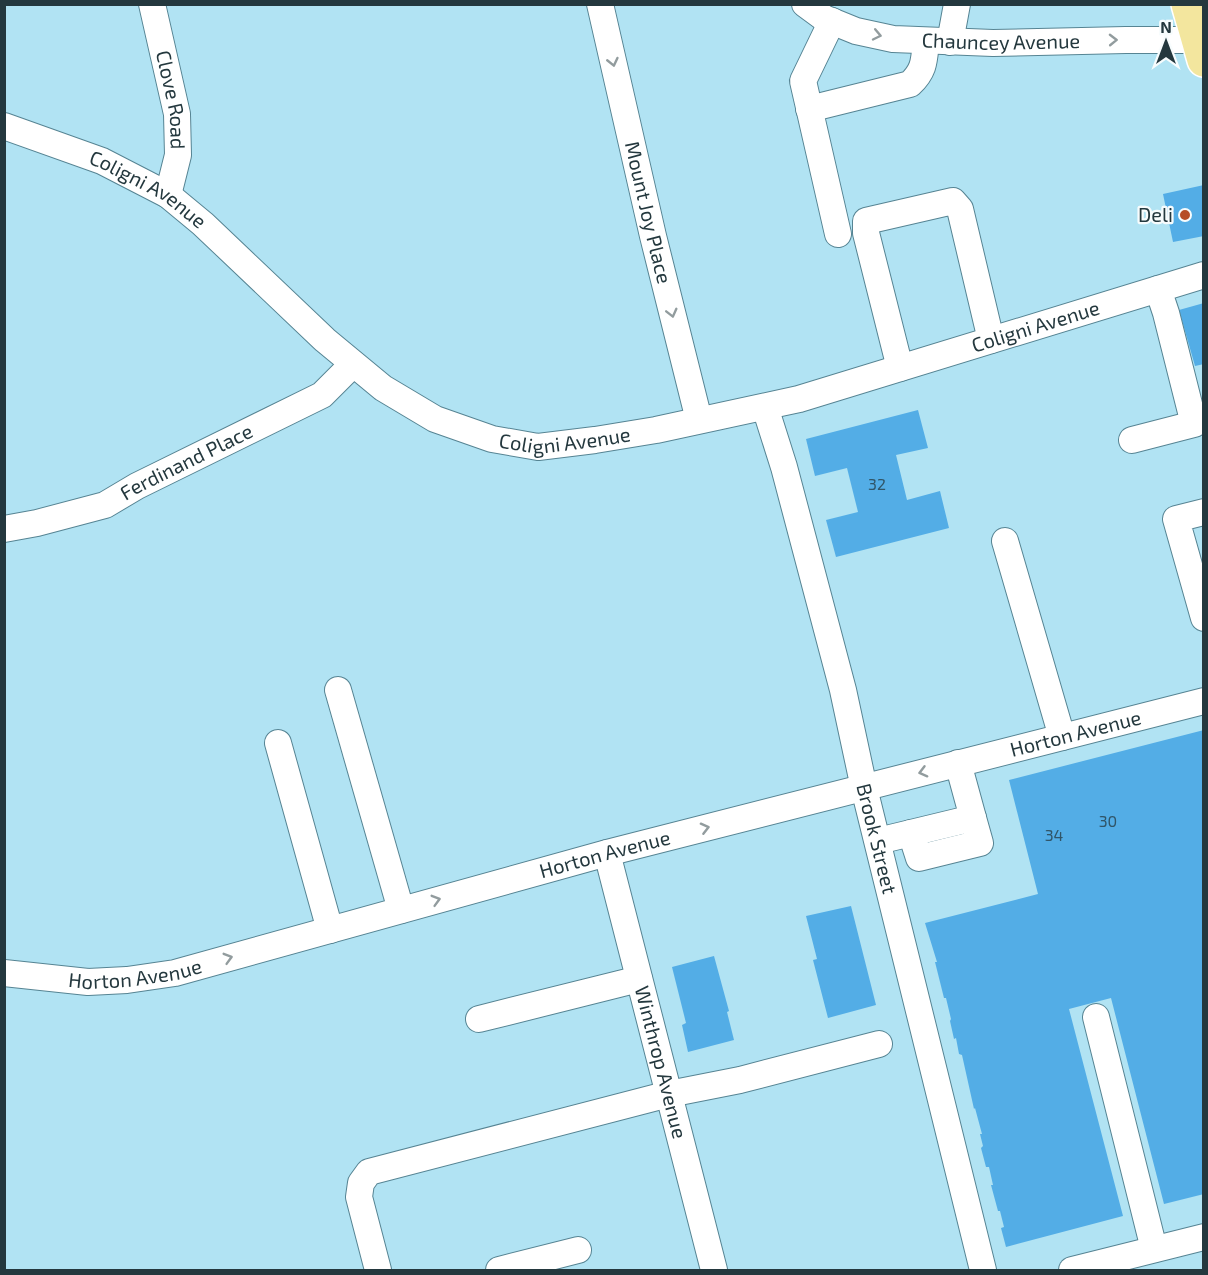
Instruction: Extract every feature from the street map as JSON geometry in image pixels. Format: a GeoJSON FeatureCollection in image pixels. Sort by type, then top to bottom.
{"type":"FeatureCollection","features":[{"type":"Feature","properties":{"kind":"main road"},"geometry":{"type":"LineString","coordinates":[[1188,4],[1201,46]]}},
{"type":"Feature","properties":{"kind":"street","name":"Clove Road"},"geometry":{"type":"LineString","coordinates":[[152,4],[177,114],[178,155],[168,195]]}},
{"type":"Feature","properties":{"kind":"street","name":"Mount Joy Place"},"geometry":{"type":"LineString","coordinates":[[600,4],[653,236],[699,420]]}},
{"type":"Feature","properties":{"kind":"street","name":"Chauncey Avenue"},"geometry":{"type":"LineString","coordinates":[[805,4],[824,18],[856,31],[884,37],[993,43],[1126,40],[1201,46]]}},
{"type":"Feature","properties":{"kind":"street"},"geometry":{"type":"LineString","coordinates":[[809,109],[910,84],[919,76],[923,64],[957,4]]}},
{"type":"Feature","properties":{"kind":"street"},"geometry":{"type":"LineString","coordinates":[[832,21],[803,81],[838,234]]}},
{"type":"Feature","properties":{"kind":"street","name":"Coligni Avenue"},"geometry":{"type":"LineString","coordinates":[[4,126],[102,161],[168,195],[203,224],[326,340],[383,388],[435,419],[492,439],[538,447],[656,430],[799,399],[1203,275]]}},
{"type":"Feature","properties":{"kind":"street"},"geometry":{"type":"LineString","coordinates":[[900,368],[866,233],[866,221],[953,201],[960,209],[991,340]]}},
{"type":"Feature","properties":{"kind":"street"},"geometry":{"type":"LineString","coordinates":[[1132,440],[1194,424],[1158,290]]}},
{"type":"Feature","properties":{"kind":"street","name":"Ferdinand Place"},"geometry":{"type":"LineString","coordinates":[[4,529],[105,505],[137,486],[322,395],[353,364]]}},
{"type":"Feature","properties":{"kind":"street","name":"Brook Street"},"geometry":{"type":"LineString","coordinates":[[765,406],[784,467],[843,690],[864,788],[983,1270]]}},
{"type":"Feature","properties":{"kind":"street"},"geometry":{"type":"LineString","coordinates":[[1203,512],[1176,519],[1203,618]]}},
{"type":"Feature","properties":{"kind":"street"},"geometry":{"type":"LineString","coordinates":[[1005,541],[1062,737]]}},
{"type":"Feature","properties":{"kind":"street"},"geometry":{"type":"LineString","coordinates":[[338,690],[400,910]]}},
{"type":"Feature","properties":{"kind":"street","name":"Horton Avenue"},"geometry":{"type":"LineString","coordinates":[[4,973],[88,982],[127,980],[175,973],[607,852],[1203,701]]}},
{"type":"Feature","properties":{"kind":"street"},"geometry":{"type":"LineString","coordinates":[[278,743],[330,930]]}},
{"type":"Feature","properties":{"kind":"street"},"geometry":{"type":"LineString","coordinates":[[878,841],[973,818],[958,763]]}},
{"type":"Feature","properties":{"kind":"street","name":"Winthrop Avenue"},"geometry":{"type":"LineString","coordinates":[[607,852],[714,1270]]}},
{"type":"Feature","properties":{"kind":"street"},"geometry":{"type":"LineString","coordinates":[[479,1020],[639,979]]}},
{"type":"Feature","properties":{"kind":"street"},"geometry":{"type":"LineString","coordinates":[[1096,1017],[1154,1250]]}},
{"type":"Feature","properties":{"kind":"street"},"geometry":{"type":"LineString","coordinates":[[378,1270],[358,1197],[361,1183],[369,1172],[669,1094],[740,1080],[879,1044]]}},
{"type":"Feature","properties":{"kind":"street"},"geometry":{"type":"LineString","coordinates":[[1072,1270],[1203,1237]]}},
{"type":"Feature","properties":{"kind":"street"},"geometry":{"type":"LineString","coordinates":[[499,1270],[579,1250]]}},
{"type":"Feature","properties":{"kind":"building","name":"Deli"},"geometry":{"type":"Polygon","coordinates":[[[1204,185],[1204,236],[1173,242],[1163,194],[1204,185]]]}},
{"type":"Feature","properties":{"kind":"building"},"geometry":{"type":"Polygon","coordinates":[[[1204,303],[1204,364],[1195,366],[1179,310],[1204,303]]]}},
{"type":"Feature","properties":{"kind":"building"},"geometry":{"type":"Polygon","coordinates":[[[918,410],[928,448],[896,455],[907,500],[940,491],[949,528],[836,557],[826,520],[858,512],[847,468],[815,476],[806,439],[918,410]]]}},
{"type":"Feature","properties":{"kind":"building"},"geometry":{"type":"Polygon","coordinates":[[[1204,730],[1204,1194],[1164,1204],[1111,998],[1069,1009],[1123,1216],[1006,1247],[1001,1228],[1004,1227],[991,1185],[993,1185],[989,1167],[986,1167],[981,1148],[983,1146],[980,1134],[982,1134],[962,1055],[959,1054],[956,1038],[954,1039],[946,998],[944,998],[935,962],[937,962],[925,923],[1038,894],[1009,780],[1204,730]]]}},
{"type":"Feature","properties":{"kind":"building"},"geometry":{"type":"Polygon","coordinates":[[[851,906],[876,1005],[828,1018],[813,960],[817,959],[806,916],[851,906]]]}},
{"type":"Feature","properties":{"kind":"building"},"geometry":{"type":"Polygon","coordinates":[[[714,956],[729,1011],[727,1012],[734,1040],[688,1052],[682,1025],[686,1023],[672,967],[714,956]]]}},
{"type":"Feature","properties":{"kind":"place","name":"Deli"},"geometry":{"type":"Point","coordinates":[1185,215]}}]}
